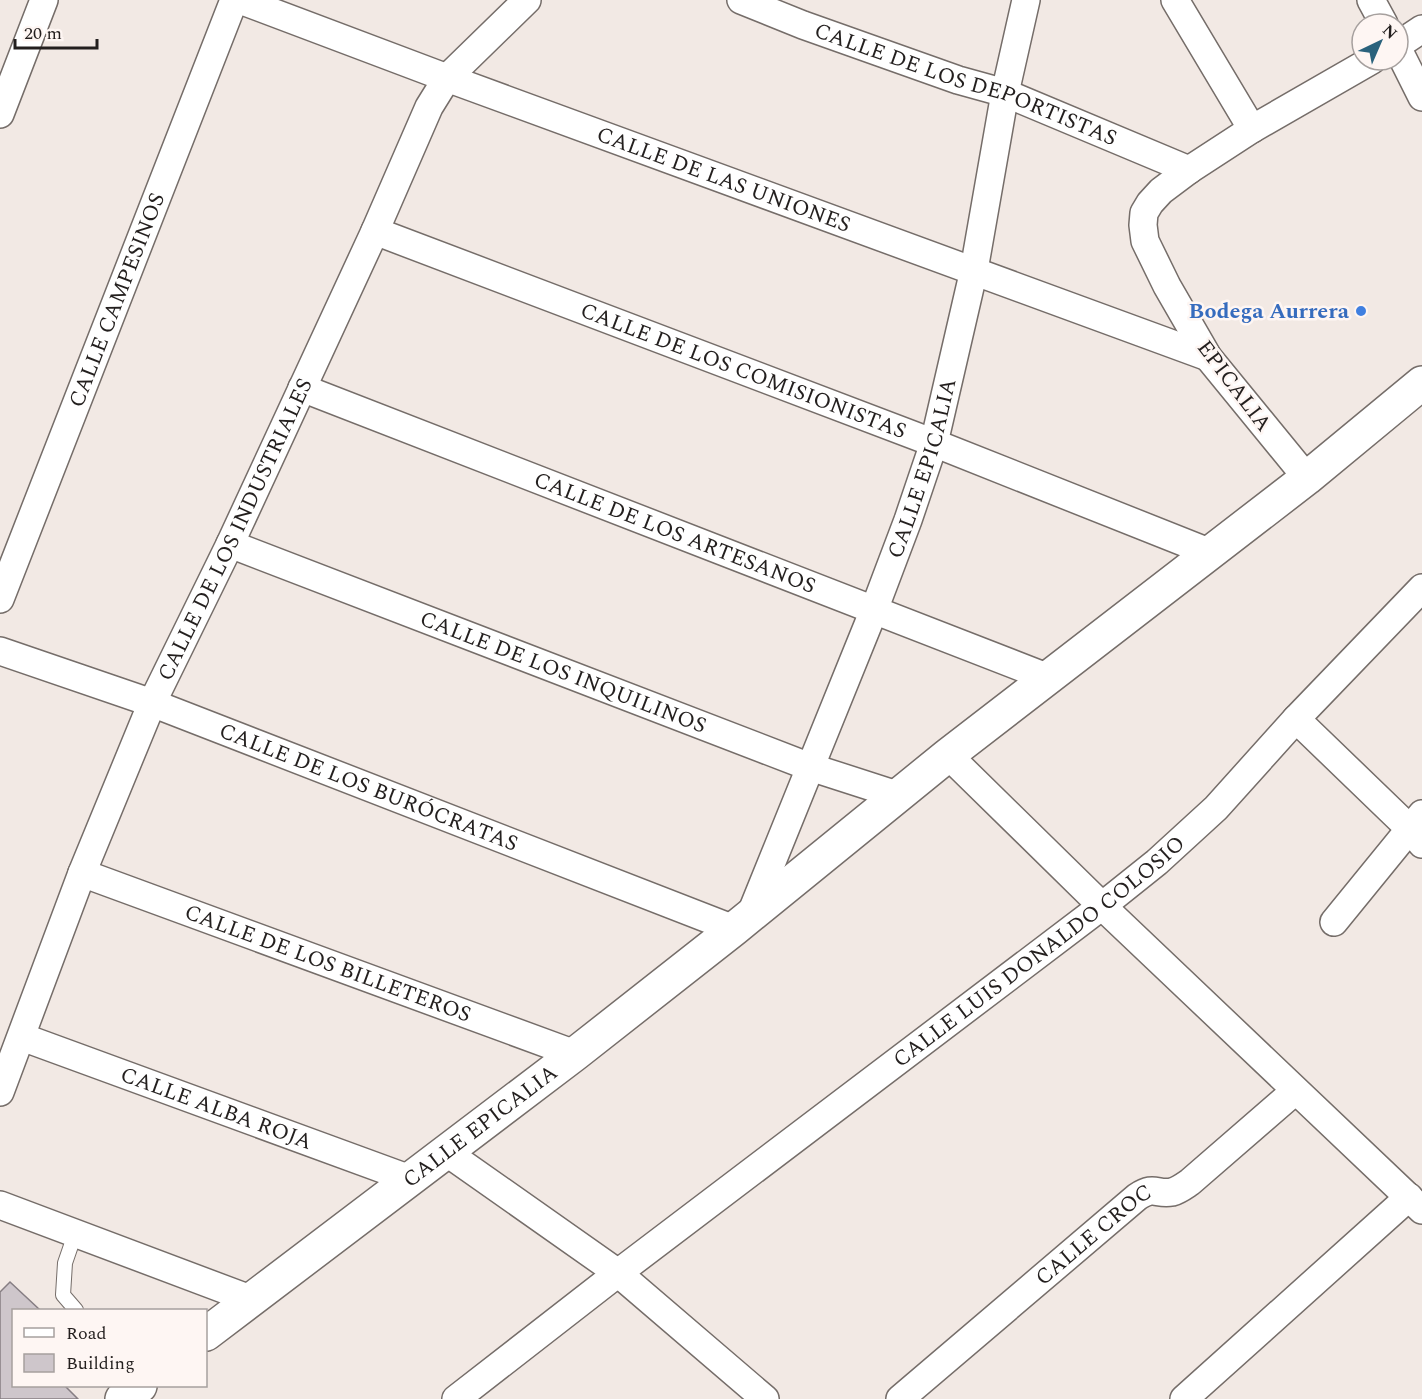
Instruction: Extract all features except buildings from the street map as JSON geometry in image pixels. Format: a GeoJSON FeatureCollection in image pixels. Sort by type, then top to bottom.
{"type":"FeatureCollection","features":[{"type":"Feature","properties":{"kind":"street"},"geometry":{"type":"LineString","coordinates":[[0,114],[44,0]]}},
{"type":"Feature","properties":{"kind":"street","name":"CALLE CAMPESINOS"},"geometry":{"type":"LineString","coordinates":[[0,599],[234,0]]}},
{"type":"Feature","properties":{"kind":"street","name":"CALLE DE LAS UNIONES"},"geometry":{"type":"LineString","coordinates":[[240,0],[1208,357]]}},
{"type":"Feature","properties":{"kind":"street","name":"CALLE DE LOS INDUSTRIALES"},"geometry":{"type":"LineString","coordinates":[[0,1092],[82,873],[152,703],[230,544],[375,231],[429,107],[447,78],[527,0]]}},
{"type":"Feature","properties":{"kind":"street","name":"CALLE DE LOS DEPORTISTAS"},"geometry":{"type":"LineString","coordinates":[[741,0],[803,25],[947,76],[1005,93],[1189,170]]}},
{"type":"Feature","properties":{"kind":"street","name":"CALLE EPICALIA"},"geometry":{"type":"LineString","coordinates":[[742,922],[810,767],[874,610],[934,443],[974,270],[1005,93],[1026,0]]}},
{"type":"Feature","properties":{"kind":"street"},"geometry":{"type":"LineString","coordinates":[[1175,0],[1252,129]]}},
{"type":"Feature","properties":{"kind":"street","name":"EPICALIA"},"geometry":{"type":"LineString","coordinates":[[1307,478],[1208,357],[1167,286],[1145,241],[1144,213],[1150,203],[1189,170],[1252,129],[1351,72]]}},
{"type":"Feature","properties":{"kind":"street"},"geometry":{"type":"LineString","coordinates":[[1410,72],[1422,97]]}},
{"type":"Feature","properties":{"kind":"street","name":"CALLE DE LOS COMISIONISTAS"},"geometry":{"type":"LineString","coordinates":[[375,231],[934,443],[1211,553]]}},
{"type":"Feature","properties":{"kind":"street","name":"CALLE EPICALIA"},"geometry":{"type":"LineString","coordinates":[[207,1333],[574,1054],[742,922],[897,795],[1307,478],[1417,387]]}},
{"type":"Feature","properties":{"kind":"street","name":"CALLE DE LOS ARTESANOS"},"geometry":{"type":"LineString","coordinates":[[302,388],[1049,678]]}},
{"type":"Feature","properties":{"kind":"street","name":"CALLE DE LOS INQUILINOS"},"geometry":{"type":"LineString","coordinates":[[230,544],[810,767],[897,795]]}},
{"type":"Feature","properties":{"kind":"street","name":"CALLE LUIS DONALDO COLOSIO"},"geometry":{"type":"LineString","coordinates":[[456,1399],[1157,862],[1216,808],[1296,719],[1422,588]]}},
{"type":"Feature","properties":{"kind":"street","name":"CALLE DE LOS BURÓCRATAS"},"geometry":{"type":"LineString","coordinates":[[0,651],[152,703],[742,922]]}},
{"type":"Feature","properties":{"kind":"street"},"geometry":{"type":"LineString","coordinates":[[1296,719],[1418,828],[1334,922]]}},
{"type":"Feature","properties":{"kind":"street"},"geometry":{"type":"LineString","coordinates":[[948,755],[1102,906],[1415,1203],[1184,1399]]}},
{"type":"Feature","properties":{"kind":"street","name":"CALLE DE LOS BILLETEROS"},"geometry":{"type":"LineString","coordinates":[[82,873],[574,1054]]}},
{"type":"Feature","properties":{"kind":"street","name":"CALLE ALBA ROJA"},"geometry":{"type":"LineString","coordinates":[[22,1037],[410,1179]]}},
{"type":"Feature","properties":{"kind":"street","name":"CALLE CROC"},"geometry":{"type":"LineString","coordinates":[[900,1399],[1137,1197],[1152,1190],[1169,1192],[1178,1190],[1190,1182],[1295,1091]]}},
{"type":"Feature","properties":{"kind":"street"},"geometry":{"type":"LineString","coordinates":[[446,1152],[618,1273],[765,1399]]}},
{"type":"Feature","properties":{"kind":"street"},"geometry":{"type":"LineString","coordinates":[[0,1205],[250,1299]]}},
{"type":"Feature","properties":{"kind":"street"},"geometry":{"type":"LineString","coordinates":[[122,1399],[139,1387]]}},
{"type":"Feature","properties":{"kind":"lane"},"geometry":{"type":"LineString","coordinates":[[74,1309],[63,1295],[65,1263],[75,1234]]}},
{"type":"Feature","properties":{"kind":"place","name":"Bodega Aurrera"},"geometry":{"type":"Point","coordinates":[1361,311]}}]}
